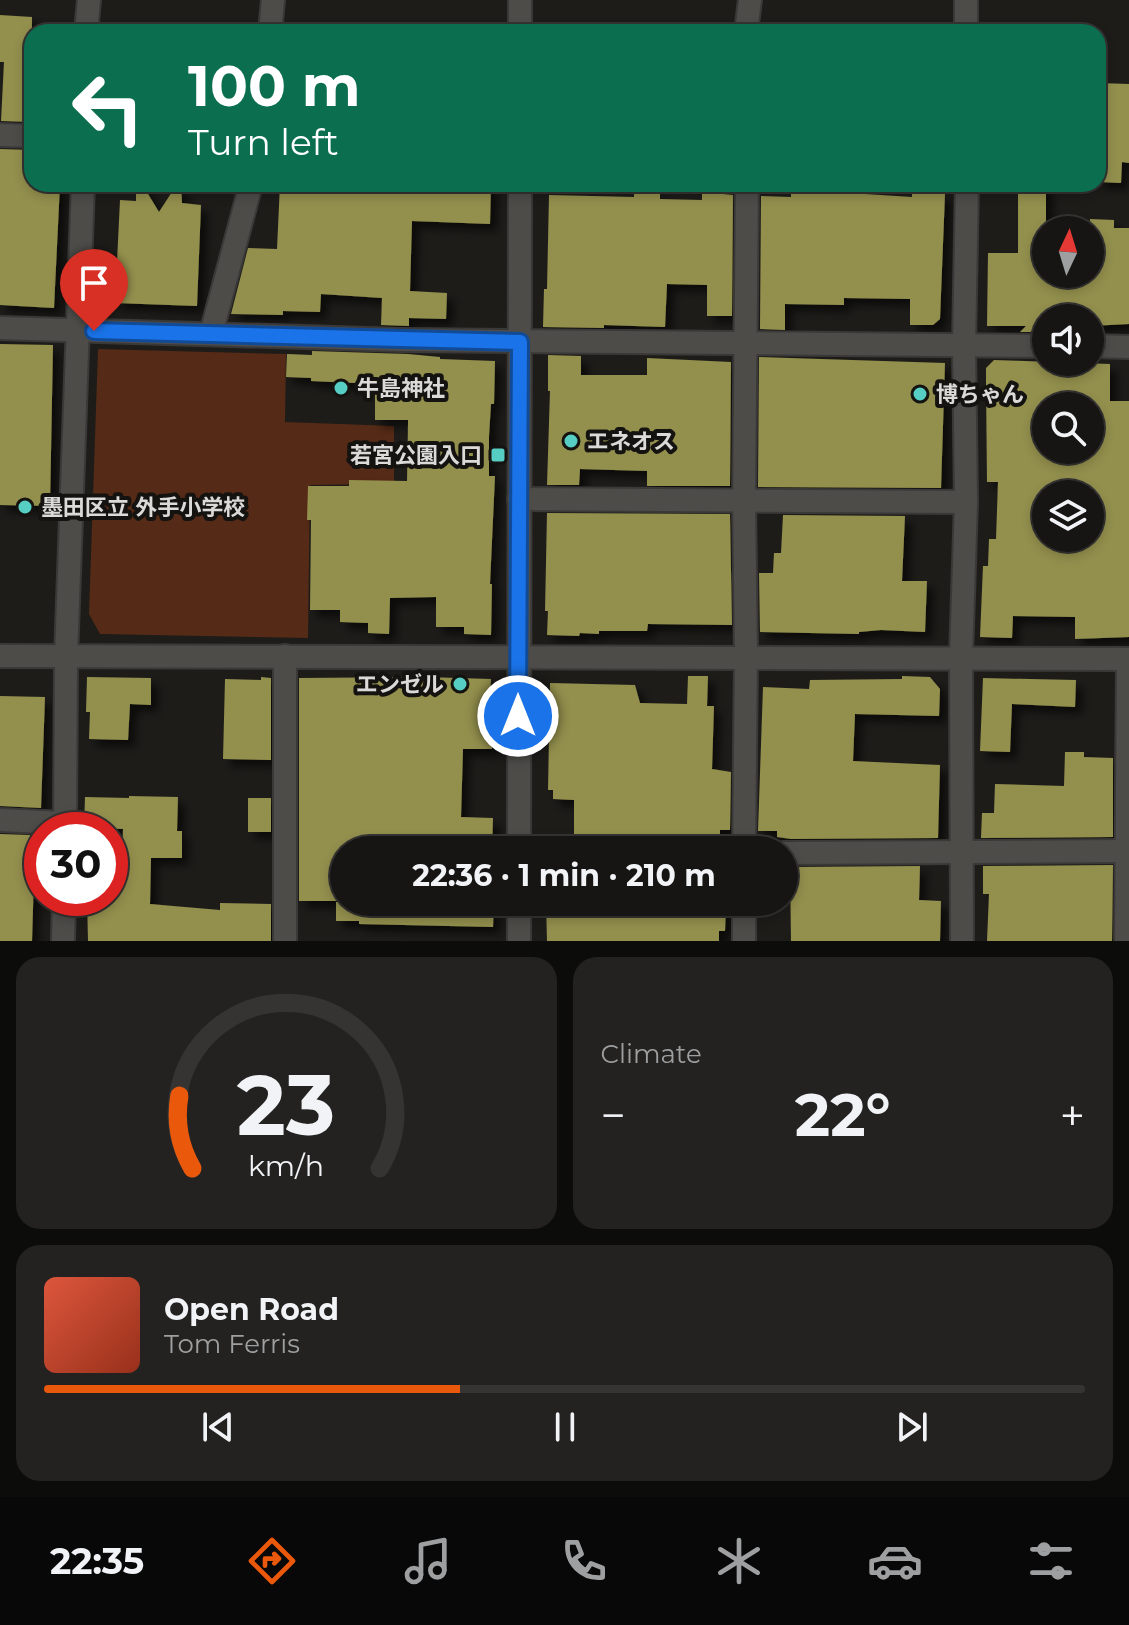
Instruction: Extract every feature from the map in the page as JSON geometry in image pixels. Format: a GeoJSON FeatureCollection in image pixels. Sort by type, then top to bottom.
{"type":"FeatureCollection","features":[{"type":"Feature","properties":{"kind":"street"},"geometry":{"type":"LineString","coordinates":[[87,24],[89,0]]}},
{"type":"Feature","properties":{"kind":"street"},"geometry":{"type":"LineString","coordinates":[[271,24],[273,0]]}},
{"type":"Feature","properties":{"kind":"street"},"geometry":{"type":"LineString","coordinates":[[520,0],[520,24]]}},
{"type":"Feature","properties":{"kind":"street"},"geometry":{"type":"LineString","coordinates":[[747,24],[750,0]]}},
{"type":"Feature","properties":{"kind":"street"},"geometry":{"type":"LineString","coordinates":[[966,0],[966,24]]}},
{"type":"Feature","properties":{"kind":"street"},"geometry":{"type":"LineString","coordinates":[[0,135],[24,136]]}},
{"type":"Feature","properties":{"kind":"street"},"geometry":{"type":"LineString","coordinates":[[65,812],[66,657],[83,192]]}},
{"type":"Feature","properties":{"kind":"street"},"geometry":{"type":"LineString","coordinates":[[211,334],[249,192]]}},
{"type":"Feature","properties":{"kind":"street"},"geometry":{"type":"LineString","coordinates":[[519,836],[520,192]]}},
{"type":"Feature","properties":{"kind":"street"},"geometry":{"type":"LineString","coordinates":[[744,836],[747,192]]}},
{"type":"Feature","properties":{"kind":"street"},"geometry":{"type":"LineString","coordinates":[[962,941],[961,657],[966,502],[964,345],[967,192]]}},
{"type":"Feature","properties":{"kind":"street"},"geometry":{"type":"LineString","coordinates":[[0,328],[520,342],[1032,346]]}},
{"type":"Feature","properties":{"kind":"street"},"geometry":{"type":"LineString","coordinates":[[1104,346],[1129,347]]}},
{"type":"Feature","properties":{"kind":"street"},"geometry":{"type":"LineString","coordinates":[[519,499],[966,502]]}},
{"type":"Feature","properties":{"kind":"street"},"geometry":{"type":"LineString","coordinates":[[0,656],[1128,659],[1126,941]]}},
{"type":"Feature","properties":{"kind":"street"},"geometry":{"type":"LineString","coordinates":[[285,656],[285,941]]}},
{"type":"Feature","properties":{"kind":"street"},"geometry":{"type":"LineString","coordinates":[[0,820],[24,822]]}},
{"type":"Feature","properties":{"kind":"street"},"geometry":{"type":"LineString","coordinates":[[798,853],[1128,851]]}},
{"type":"Feature","properties":{"kind":"street"},"geometry":{"type":"LineString","coordinates":[[63,941],[64,916]]}},
{"type":"Feature","properties":{"kind":"street"},"geometry":{"type":"LineString","coordinates":[[519,916],[519,941]]}},
{"type":"Feature","properties":{"kind":"street"},"geometry":{"type":"LineString","coordinates":[[744,916],[744,941]]}},
{"type":"Feature","properties":{"kind":"shaded area"},"geometry":{"type":"Polygon","coordinates":[[[98,349],[286,354],[285,422],[394,426],[394,484],[310,485],[308,638],[100,634],[89,614],[98,349]]]}},
{"type":"Feature","properties":{"kind":"building"},"geometry":{"type":"Polygon","coordinates":[[[0,15],[32,17],[32,24],[24,24],[24,122],[1,121],[4,62],[0,62],[0,15]]]}},
{"type":"Feature","properties":{"kind":"building"},"geometry":{"type":"Polygon","coordinates":[[[1106,83],[1129,84],[1129,163],[1122,162],[1121,183],[1106,182],[1106,83]]]}},
{"type":"Feature","properties":{"kind":"building"},"geometry":{"type":"Polygon","coordinates":[[[0,149],[24,150],[24,192],[60,192],[54,308],[0,305],[0,149]]]}},
{"type":"Feature","properties":{"kind":"building"},"geometry":{"type":"Polygon","coordinates":[[[136,192],[147,192],[159,212],[172,192],[181,192],[182,203],[201,205],[197,306],[115,303],[120,200],[136,201],[136,192]]]}},
{"type":"Feature","properties":{"kind":"building"},"geometry":{"type":"Polygon","coordinates":[[[280,192],[491,192],[490,224],[412,221],[410,291],[447,293],[446,319],[409,318],[409,326],[381,325],[382,298],[321,294],[320,312],[231,314],[248,248],[277,249],[280,192]]]}},
{"type":"Feature","properties":{"kind":"building"},"geometry":{"type":"Polygon","coordinates":[[[702,192],[733,195],[732,316],[707,316],[707,285],[667,284],[665,327],[543,327],[549,195],[634,197],[634,194],[660,194],[660,199],[702,200],[702,192]]]}},
{"type":"Feature","properties":{"kind":"building"},"geometry":{"type":"Polygon","coordinates":[[[834,192],[912,197],[912,193],[945,194],[940,319],[933,325],[910,325],[910,299],[844,298],[844,305],[785,304],[785,330],[760,329],[761,196],[834,192]]]}},
{"type":"Feature","properties":{"kind":"building"},"geometry":{"type":"Polygon","coordinates":[[[1018,192],[1046,192],[1046,216],[1032,216],[1032,288],[1104,288],[1104,220],[1114,220],[1114,228],[1129,228],[1129,324],[1104,325],[1104,304],[1032,304],[1032,332],[1020,332],[1026,326],[987,326],[988,253],[1018,253],[1018,192]]]}},
{"type":"Feature","properties":{"kind":"building"},"geometry":{"type":"Polygon","coordinates":[[[0,344],[53,345],[50,506],[0,505],[0,344]]]}},
{"type":"Feature","properties":{"kind":"building"},"geometry":{"type":"Polygon","coordinates":[[[312,351],[495,361],[494,404],[491,404],[489,436],[489,476],[495,476],[491,635],[464,634],[464,627],[436,627],[436,597],[390,598],[389,634],[368,633],[368,623],[340,622],[340,610],[310,610],[311,520],[307,520],[308,486],[349,486],[349,480],[407,481],[408,424],[408,420],[375,420],[375,384],[286,377],[287,354],[312,355],[312,351]]]}},
{"type":"Feature","properties":{"kind":"building"},"geometry":{"type":"Polygon","coordinates":[[[548,355],[581,356],[581,375],[647,375],[647,358],[731,362],[730,486],[647,486],[647,471],[580,469],[579,485],[547,485],[548,355]]]}},
{"type":"Feature","properties":{"kind":"building"},"geometry":{"type":"Polygon","coordinates":[[[759,357],[945,363],[941,488],[758,487],[759,357]]]}},
{"type":"Feature","properties":{"kind":"building"},"geometry":{"type":"Polygon","coordinates":[[[994,360],[1032,361],[1032,376],[1104,376],[1104,364],[1110,364],[1110,401],[1129,401],[1129,637],[1075,639],[1075,617],[1013,616],[1012,638],[980,637],[983,566],[988,566],[989,539],[996,539],[998,482],[987,482],[986,368],[994,360]]]}},
{"type":"Feature","properties":{"kind":"building"},"geometry":{"type":"Polygon","coordinates":[[[547,513],[730,514],[732,625],[648,624],[647,631],[547,635],[547,513]]]}},
{"type":"Feature","properties":{"kind":"building"},"geometry":{"type":"Polygon","coordinates":[[[783,515],[905,516],[902,581],[927,581],[925,632],[760,632],[759,573],[773,573],[774,553],[781,553],[783,515]]]}},
{"type":"Feature","properties":{"kind":"building"},"geometry":{"type":"Polygon","coordinates":[[[688,676],[708,676],[707,706],[714,706],[712,769],[731,772],[730,830],[720,830],[720,836],[574,836],[574,800],[553,799],[553,790],[548,790],[550,683],[635,685],[640,703],[687,704],[688,676]]]}},
{"type":"Feature","properties":{"kind":"building"},"geometry":{"type":"Polygon","coordinates":[[[902,676],[930,677],[940,689],[939,716],[855,714],[853,761],[940,765],[938,838],[798,839],[798,836],[777,836],[777,831],[758,831],[763,687],[809,689],[810,680],[902,679],[902,676]]]}},
{"type":"Feature","properties":{"kind":"building"},"geometry":{"type":"Polygon","coordinates":[[[87,677],[151,678],[151,705],[130,704],[128,740],[89,739],[87,677]]]}},
{"type":"Feature","properties":{"kind":"building"},"geometry":{"type":"Polygon","coordinates":[[[261,677],[271,678],[271,760],[223,759],[225,679],[261,680],[261,677]]]}},
{"type":"Feature","properties":{"kind":"building"},"geometry":{"type":"Polygon","coordinates":[[[299,678],[491,679],[489,717],[493,717],[492,749],[463,749],[461,817],[493,818],[492,836],[330,836],[330,901],[299,901],[299,678]]]}},
{"type":"Feature","properties":{"kind":"building"},"geometry":{"type":"Polygon","coordinates":[[[983,678],[1076,680],[1075,707],[1012,704],[1010,752],[980,751],[983,678]]]}},
{"type":"Feature","properties":{"kind":"building"},"geometry":{"type":"Polygon","coordinates":[[[0,696],[45,697],[41,808],[0,806],[0,696]]]}},
{"type":"Feature","properties":{"kind":"building"},"geometry":{"type":"Polygon","coordinates":[[[1065,752],[1084,752],[1084,757],[1113,758],[1113,837],[981,838],[982,813],[994,813],[995,784],[1064,786],[1065,752]]]}},
{"type":"Feature","properties":{"kind":"building"},"geometry":{"type":"Polygon","coordinates":[[[85,797],[178,797],[177,831],[182,831],[182,858],[151,858],[150,904],[220,910],[220,903],[271,904],[271,941],[88,941],[87,916],[128,916],[128,812],[85,812],[85,797]]]}},
{"type":"Feature","properties":{"kind":"building"},"geometry":{"type":"Polygon","coordinates":[[[248,798],[271,798],[271,832],[248,832],[248,798]]]}},
{"type":"Feature","properties":{"kind":"building"},"geometry":{"type":"Polygon","coordinates":[[[0,834],[24,835],[24,916],[33,916],[32,941],[0,941],[0,834]]]}},
{"type":"Feature","properties":{"kind":"building"},"geometry":{"type":"Polygon","coordinates":[[[1113,865],[1112,941],[987,941],[989,894],[983,894],[983,866],[1113,865]]]}},
{"type":"Feature","properties":{"kind":"building"},"geometry":{"type":"Polygon","coordinates":[[[920,866],[919,900],[941,901],[940,941],[791,941],[791,916],[798,916],[798,867],[920,866]]]}},
{"type":"Feature","properties":{"kind":"building"},"geometry":{"type":"Polygon","coordinates":[[[336,916],[493,916],[493,927],[336,921],[336,916]]]}},
{"type":"Feature","properties":{"kind":"building"},"geometry":{"type":"Polygon","coordinates":[[[546,916],[726,916],[725,931],[719,931],[719,941],[547,941],[546,916]]]}},
{"type":"Feature","properties":{"kind":"place","name":"牛島神社"},"geometry":{"type":"Point","coordinates":[341,388]}},
{"type":"Feature","properties":{"kind":"place","name":"博ちゃん"},"geometry":{"type":"Point","coordinates":[920,394]}},
{"type":"Feature","properties":{"kind":"place","name":"エネオス"},"geometry":{"type":"Point","coordinates":[571,441]}},
{"type":"Feature","properties":{"kind":"place","name":"若宮公園入口"},"geometry":{"type":"Point","coordinates":[498,455]}},
{"type":"Feature","properties":{"kind":"place","name":"墨田区立 外手小学校"},"geometry":{"type":"Point","coordinates":[25,507]}},
{"type":"Feature","properties":{"kind":"place","name":"エンゼル"},"geometry":{"type":"Point","coordinates":[460,684]}},
{"type":"Feature","properties":{"kind":"route"},"geometry":{"type":"LineString","coordinates":[[94,331],[520,342],[518,716]]}}]}
